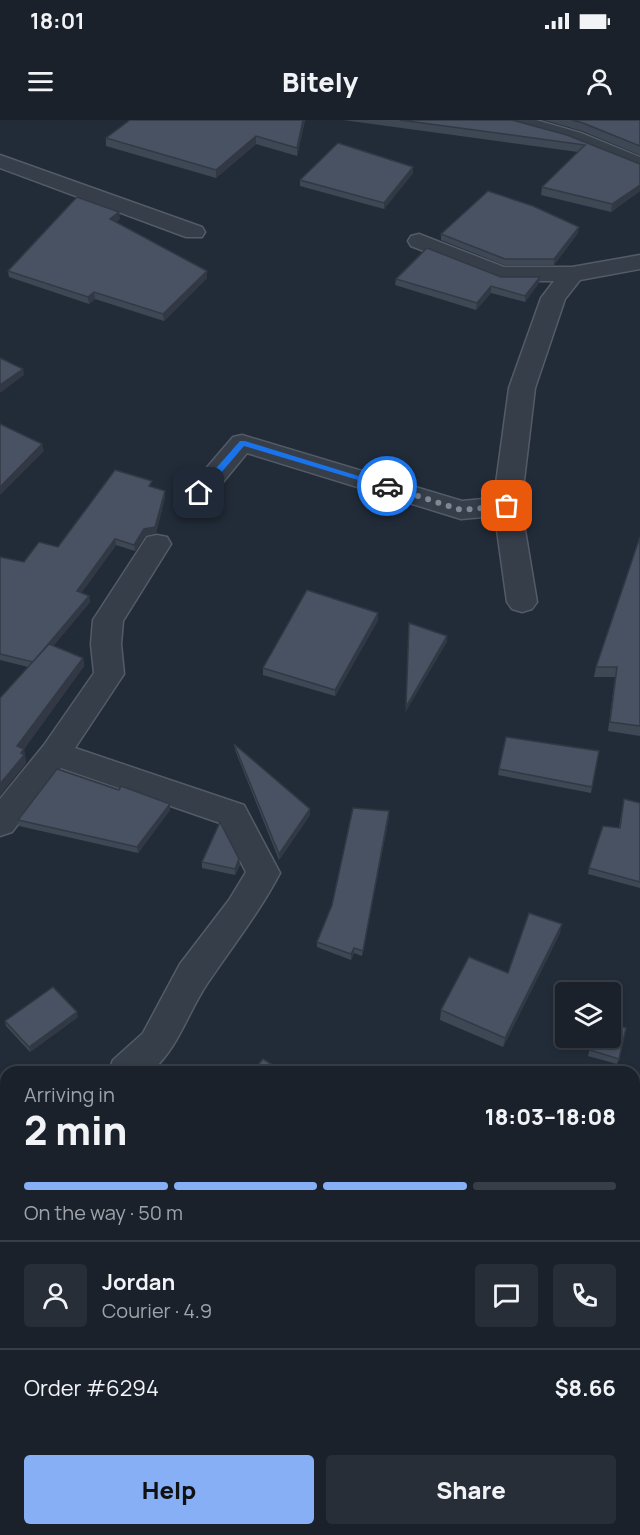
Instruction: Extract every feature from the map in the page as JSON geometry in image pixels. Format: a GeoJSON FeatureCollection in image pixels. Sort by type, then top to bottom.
{"type":"FeatureCollection","features":[{"type":"Feature","properties":{"kind":"street"},"geometry":{"type":"LineString","coordinates":[[513,120],[574,137],[640,165]]}},
{"type":"Feature","properties":{"kind":"street"},"geometry":{"type":"LineString","coordinates":[[0,161],[194,232]]}},
{"type":"Feature","properties":{"kind":"street"},"geometry":{"type":"LineString","coordinates":[[419,241],[501,274],[572,274],[640,262]]}},
{"type":"Feature","properties":{"kind":"street"},"geometry":{"type":"LineString","coordinates":[[522,602],[507,506],[522,388],[553,298],[572,274]]}},
{"type":"Feature","properties":{"kind":"street"},"geometry":{"type":"LineString","coordinates":[[199,493],[242,443],[461,510],[507,506]]}},
{"type":"Feature","properties":{"kind":"street"},"geometry":{"type":"LineString","coordinates":[[0,823],[55,753],[109,674],[106,644],[108,620],[157,544]]}},
{"type":"Feature","properties":{"kind":"street"},"geometry":{"type":"LineString","coordinates":[[55,753],[232,814],[262,873],[241,910],[193,975],[156,1044],[132,1066]]}},
{"type":"Feature","properties":{"kind":"building"},"geometry":{"type":"Polygon","coordinates":[[[130,120],[303,120],[297,148],[256,136],[216,170],[106,138],[130,120]]]}},
{"type":"Feature","properties":{"kind":"building"},"geometry":{"type":"Polygon","coordinates":[[[400,120],[512,120],[567,135],[640,164],[640,185],[612,204],[542,187],[585,145],[400,120]]]}},
{"type":"Feature","properties":{"kind":"building"},"geometry":{"type":"Polygon","coordinates":[[[572,120],[640,120],[640,146],[583,123],[572,120]]]}},
{"type":"Feature","properties":{"kind":"building"},"geometry":{"type":"Polygon","coordinates":[[[338,143],[413,167],[384,203],[300,180],[338,143]]]}},
{"type":"Feature","properties":{"kind":"building"},"geometry":{"type":"Polygon","coordinates":[[[488,191],[533,206],[579,227],[554,259],[505,259],[441,234],[488,191]]]}},
{"type":"Feature","properties":{"kind":"building"},"geometry":{"type":"Polygon","coordinates":[[[77,197],[119,212],[110,219],[207,271],[163,314],[94,292],[88,297],[8,271],[77,197]]]}},
{"type":"Feature","properties":{"kind":"building"},"geometry":{"type":"Polygon","coordinates":[[[427,248],[501,277],[540,277],[525,296],[491,286],[477,303],[396,279],[427,248]]]}},
{"type":"Feature","properties":{"kind":"building"},"geometry":{"type":"Polygon","coordinates":[[[0,358],[23,369],[0,385],[0,358]]]}},
{"type":"Feature","properties":{"kind":"building"},"geometry":{"type":"Polygon","coordinates":[[[0,424],[42,444],[0,487],[0,424]]]}},
{"type":"Feature","properties":{"kind":"building"},"geometry":{"type":"Polygon","coordinates":[[[115,470],[152,481],[149,486],[165,491],[155,527],[144,529],[134,545],[115,539],[77,591],[89,596],[33,662],[0,654],[0,557],[24,562],[39,542],[58,547],[115,470]]]}},
{"type":"Feature","properties":{"kind":"building"},"geometry":{"type":"Polygon","coordinates":[[[640,537],[640,726],[610,722],[617,667],[596,667],[640,537]]]}},
{"type":"Feature","properties":{"kind":"building"},"geometry":{"type":"Polygon","coordinates":[[[307,590],[378,613],[335,690],[263,668],[307,590]]]}},
{"type":"Feature","properties":{"kind":"building"},"geometry":{"type":"Polygon","coordinates":[[[409,623],[447,636],[406,707],[409,623]]]}},
{"type":"Feature","properties":{"kind":"building"},"geometry":{"type":"Polygon","coordinates":[[[49,644],[83,658],[17,746],[24,749],[21,753],[24,755],[0,784],[0,698],[49,644]]]}},
{"type":"Feature","properties":{"kind":"building"},"geometry":{"type":"Polygon","coordinates":[[[506,737],[599,751],[592,787],[499,769],[506,737]]]}},
{"type":"Feature","properties":{"kind":"building"},"geometry":{"type":"Polygon","coordinates":[[[234,744],[310,809],[279,854],[234,744]]]}},
{"type":"Feature","properties":{"kind":"building"},"geometry":{"type":"Polygon","coordinates":[[[57,769],[119,790],[121,786],[170,804],[137,847],[18,820],[57,769]]]}},
{"type":"Feature","properties":{"kind":"building"},"geometry":{"type":"Polygon","coordinates":[[[624,799],[640,803],[640,882],[589,868],[603,826],[620,828],[624,799]]]}},
{"type":"Feature","properties":{"kind":"building"},"geometry":{"type":"Polygon","coordinates":[[[353,808],[389,811],[363,951],[354,948],[351,954],[317,942],[332,905],[353,808]]]}},
{"type":"Feature","properties":{"kind":"building"},"geometry":{"type":"Polygon","coordinates":[[[220,822],[239,859],[235,869],[202,862],[220,822]]]}},
{"type":"Feature","properties":{"kind":"building"},"geometry":{"type":"Polygon","coordinates":[[[529,913],[562,924],[505,1038],[441,1010],[469,957],[508,973],[529,913]]]}},
{"type":"Feature","properties":{"kind":"building"},"geometry":{"type":"Polygon","coordinates":[[[53,987],[77,1012],[29,1047],[5,1021],[53,987]]]}},
{"type":"Feature","properties":{"kind":"building"},"geometry":{"type":"Polygon","coordinates":[[[621,1026],[626,1028],[619,1059],[590,1050],[590,1048],[621,1048],[621,1026]]]}},
{"type":"Feature","properties":{"kind":"building"},"geometry":{"type":"Polygon","coordinates":[[[263,1059],[274,1066],[257,1066],[263,1059]]]}},
{"type":"Feature","properties":{"kind":"way so far"},"geometry":{"type":"LineString","coordinates":[[387,486],[461,510],[507,506]]}},
{"type":"Feature","properties":{"kind":"route"},"geometry":{"type":"LineString","coordinates":[[199,493],[242,443],[387,486]]}}]}
